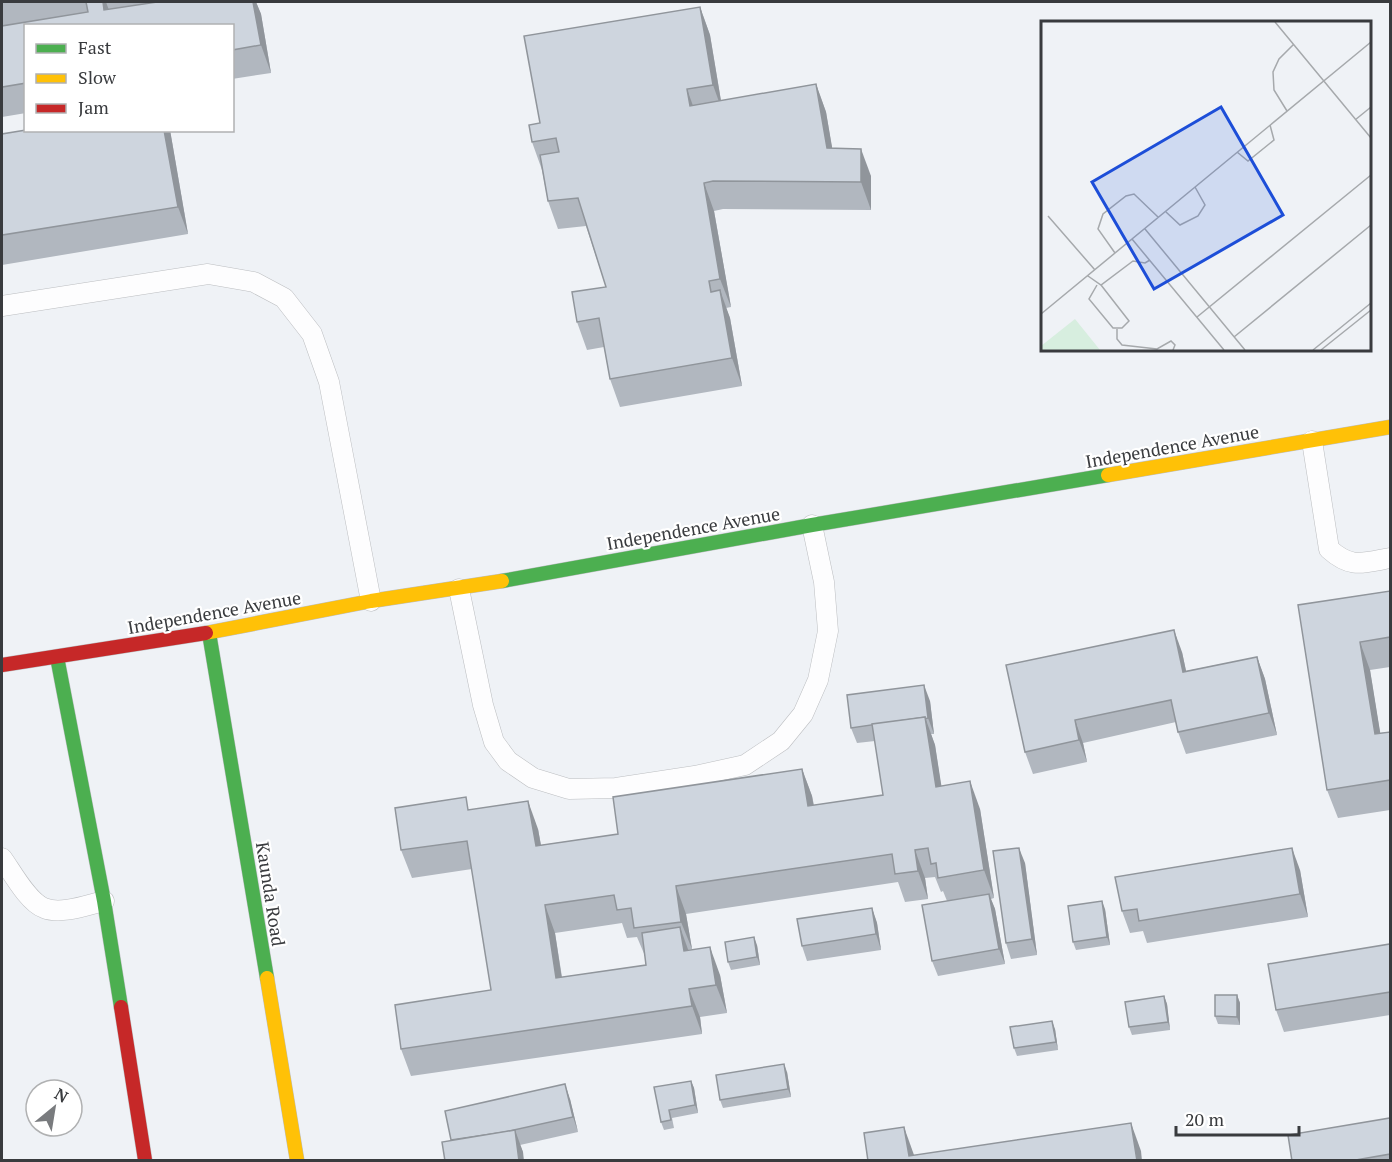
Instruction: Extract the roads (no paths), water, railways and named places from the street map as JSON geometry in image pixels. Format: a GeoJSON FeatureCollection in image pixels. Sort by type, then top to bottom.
{"type":"FeatureCollection","features":[{"type":"Feature","properties":{"kind":"street","name":"Independence Avenue"},"geometry":{"type":"LineString","coordinates":[[2,665],[209,633],[371,600],[459,589],[812,525],[1390,428]]}},
{"type":"Feature","properties":{"kind":"street","name":"Kaunda Road"},"geometry":{"type":"LineString","coordinates":[[209,633],[297,1161]]}},
{"type":"Feature","properties":{"kind":"street"},"geometry":{"type":"LineString","coordinates":[[57,657],[104,902],[146,1161]]}},
{"type":"Feature","properties":{"kind":"lane"},"geometry":{"type":"LineString","coordinates":[[2,306],[208,273],[254,282],[284,298],[312,334],[329,382],[371,600]]}},
{"type":"Feature","properties":{"kind":"lane"},"geometry":{"type":"LineString","coordinates":[[1312,441],[1329,549],[1341,560],[1358,564],[1390,558]]}},
{"type":"Feature","properties":{"kind":"lane"},"geometry":{"type":"LineString","coordinates":[[459,589],[483,705],[494,742],[508,761],[533,778],[569,789],[616,788],[695,776],[745,765],[781,741],[803,714],[818,680],[828,631],[824,582],[812,525]]}},
{"type":"Feature","properties":{"kind":"lane"},"geometry":{"type":"LineString","coordinates":[[2,858],[31,899],[43,908],[59,910],[104,902]]}}]}
